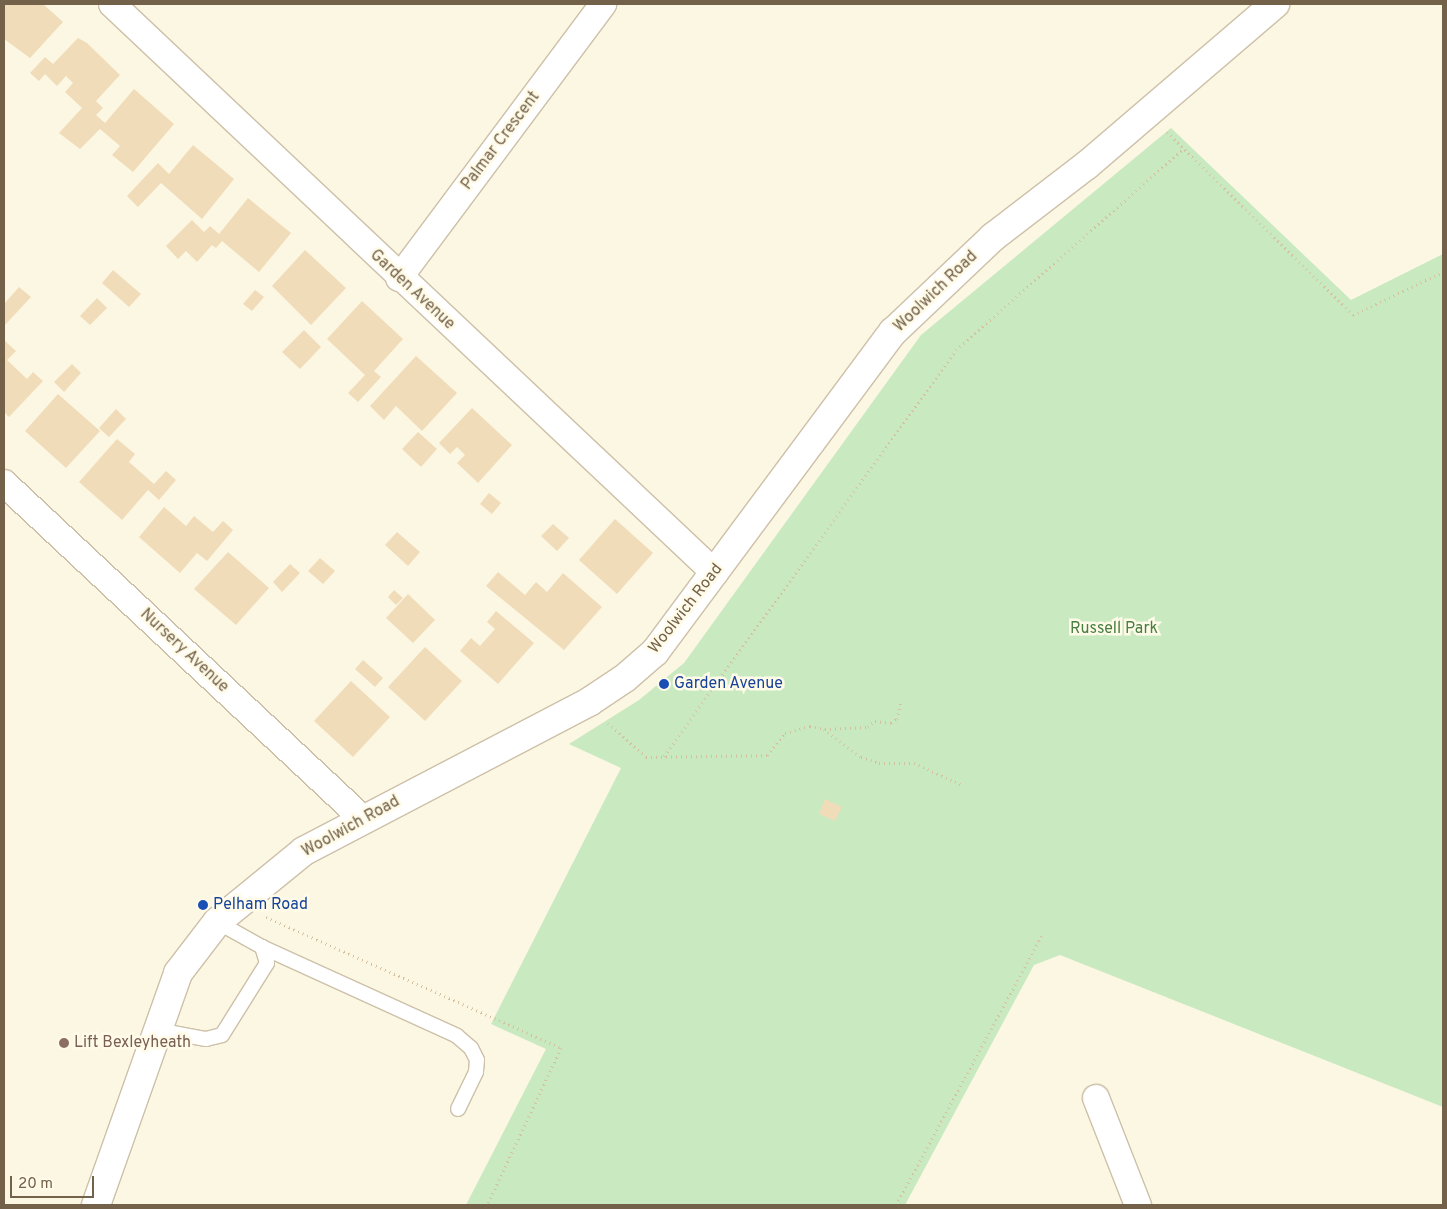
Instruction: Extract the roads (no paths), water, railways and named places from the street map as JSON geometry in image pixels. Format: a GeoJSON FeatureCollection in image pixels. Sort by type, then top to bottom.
{"type":"FeatureCollection","features":[{"type":"Feature","properties":{"kind":"street","name":"Garden Avenue"},"geometry":{"type":"LineString","coordinates":[[112,4],[399,278],[715,573]]}},
{"type":"Feature","properties":{"kind":"street","name":"Palmar Crescent"},"geometry":{"type":"LineString","coordinates":[[399,278],[603,4]]}},
{"type":"Feature","properties":{"kind":"street","name":"Woolwich Road"},"geometry":{"type":"LineString","coordinates":[[96,1205],[178,973],[217,922],[304,851],[589,702],[625,678],[655,652],[893,332],[993,237],[1149,114],[1275,4]]}},
{"type":"Feature","properties":{"kind":"street","name":"Nursery Avenue"},"geometry":{"type":"LineString","coordinates":[[4,483],[364,819]]}},
{"type":"Feature","properties":{"kind":"street"},"geometry":{"type":"LineString","coordinates":[[1096,1098],[1138,1205]]}},
{"type":"Feature","properties":{"kind":"lane"},"geometry":{"type":"LineString","coordinates":[[217,922],[262,948],[457,1036],[471,1048],[477,1060],[476,1072],[458,1109]]}},
{"type":"Feature","properties":{"kind":"lane"},"geometry":{"type":"LineString","coordinates":[[157,1030],[206,1039],[222,1035],[267,963],[262,948]]}},
{"type":"Feature","properties":{"kind":"place","name":"Garden Avenue"},"geometry":{"type":"Point","coordinates":[664,684]}},
{"type":"Feature","properties":{"kind":"place","name":"Pelham Road"},"geometry":{"type":"Point","coordinates":[203,905]}},
{"type":"Feature","properties":{"kind":"place","name":"Lift Bexleyheath"},"geometry":{"type":"Point","coordinates":[64,1043]}},
{"type":"Feature","properties":{"kind":"park label","name":"Russell Park"},"geometry":{"type":"Point","coordinates":[1114,629]}}]}
